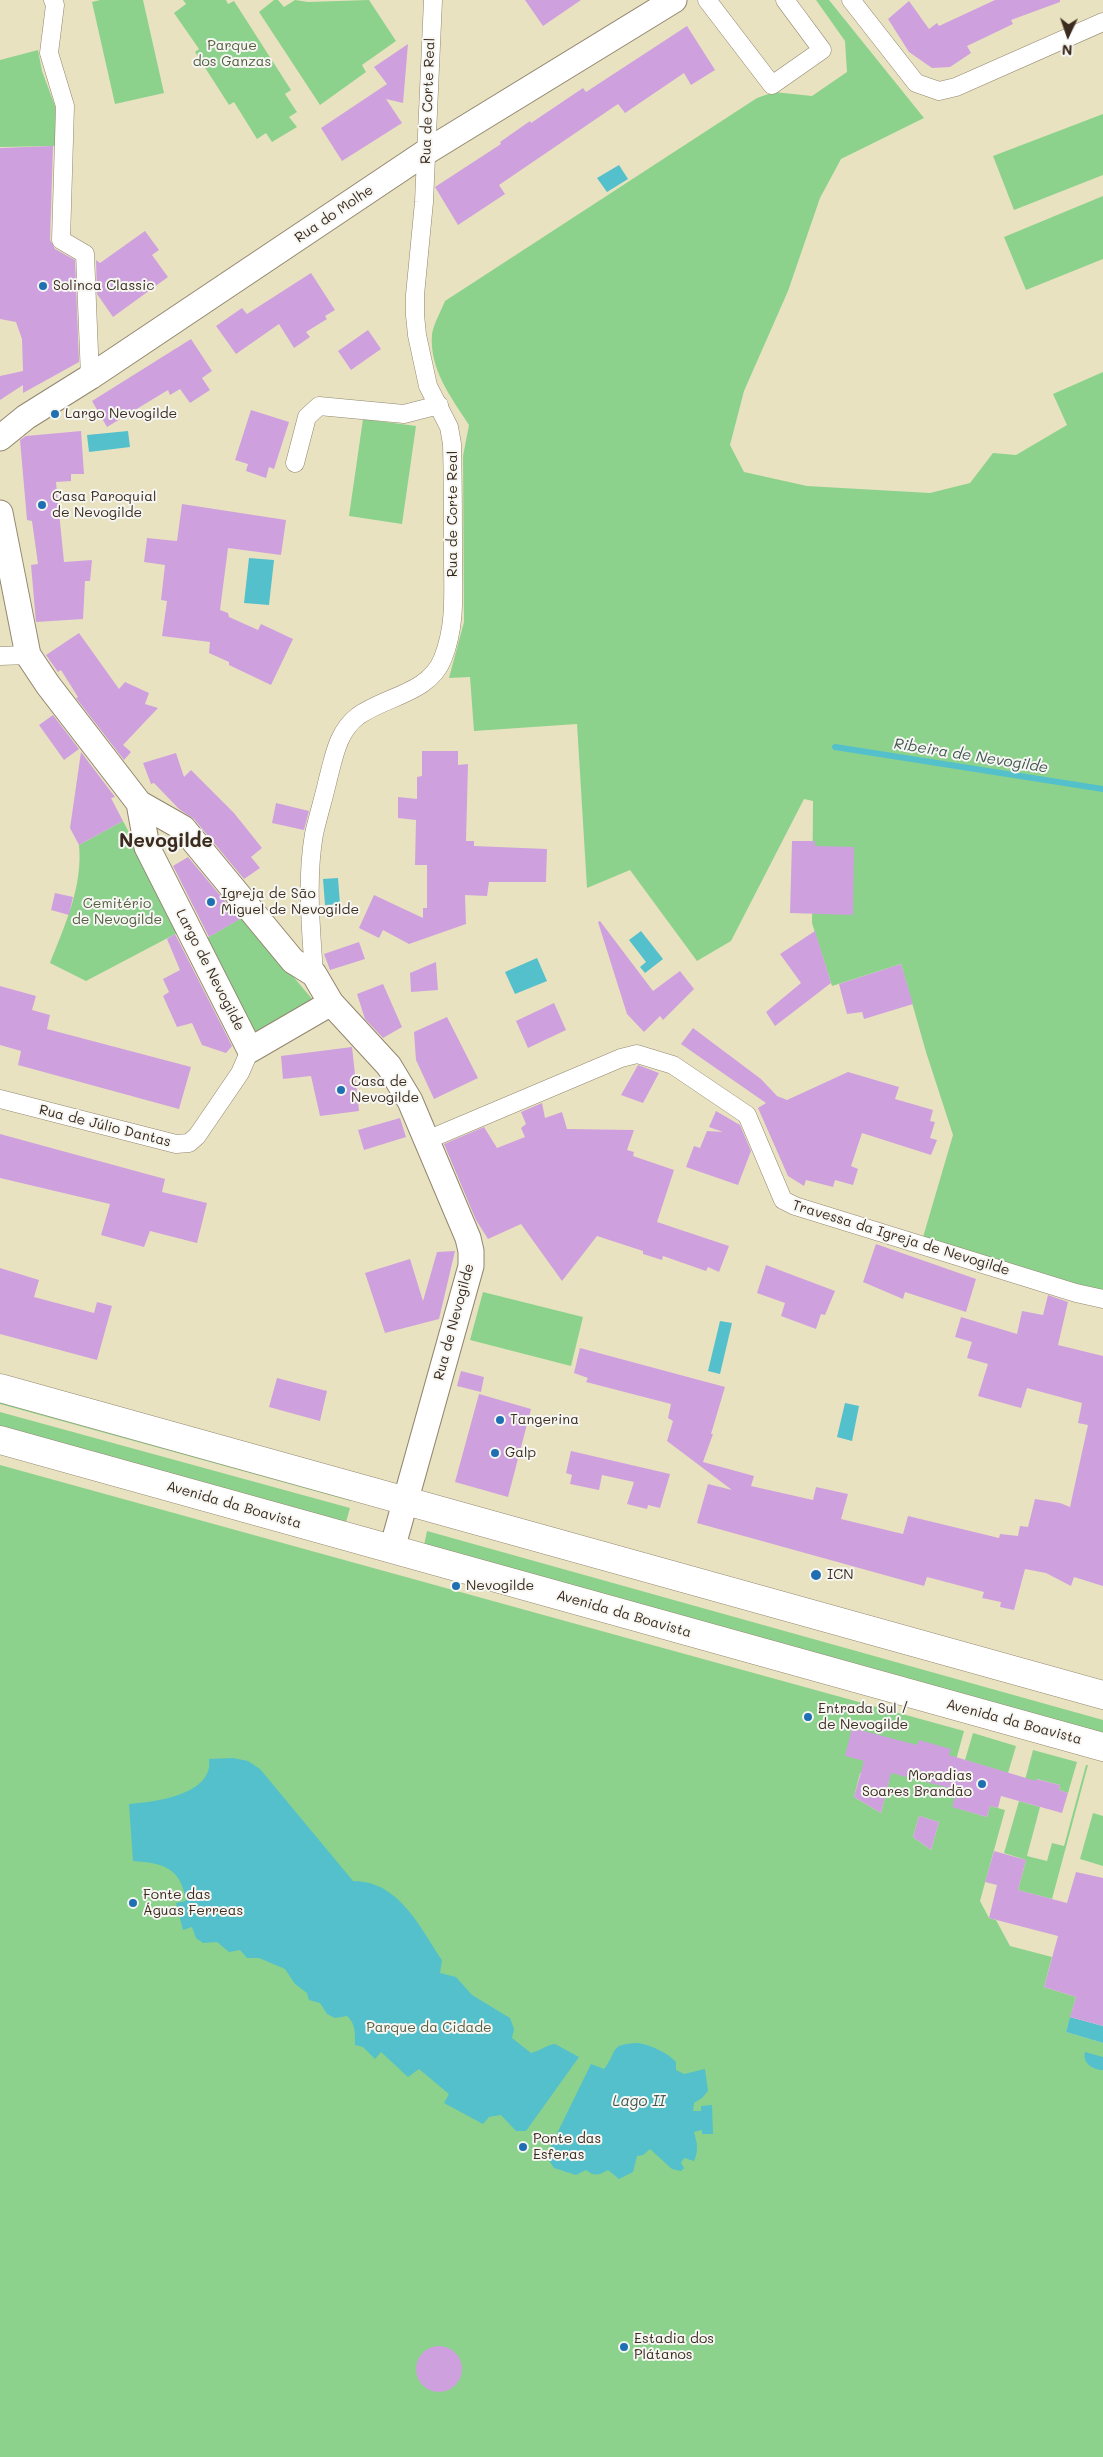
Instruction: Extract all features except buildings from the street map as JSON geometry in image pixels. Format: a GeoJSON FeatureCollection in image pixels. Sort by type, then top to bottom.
{"type":"FeatureCollection","features":[{"type":"Feature","properties":{"kind":"main road"},"geometry":{"type":"LineString","coordinates":[[0,1388],[1103,1694]]}},
{"type":"Feature","properties":{"kind":"main road","name":"Avenida da Boavista"},"geometry":{"type":"LineString","coordinates":[[0,1440],[1103,1747]]}},
{"type":"Feature","properties":{"kind":"street","name":"Rua de Corte Real"},"geometry":{"type":"LineString","coordinates":[[314,974],[311,860],[314,835],[336,747],[343,732],[356,718],[373,706],[424,684],[435,673],[443,659],[453,626],[452,444],[449,428],[428,386],[417,336],[415,315],[415,295],[424,202],[433,0]]}},
{"type":"Feature","properties":{"kind":"street","name":"Rua do Molhe"},"geometry":{"type":"LineString","coordinates":[[0,438],[26,417],[90,377],[426,152],[674,0]]}},
{"type":"Feature","properties":{"kind":"street"},"geometry":{"type":"LineString","coordinates":[[707,0],[772,85],[822,50],[785,0]]}},
{"type":"Feature","properties":{"kind":"street"},"geometry":{"type":"LineString","coordinates":[[851,0],[916,83],[939,91],[956,88],[1103,22]]}},
{"type":"Feature","properties":{"kind":"street"},"geometry":{"type":"LineString","coordinates":[[56,2],[49,53],[65,106],[61,240],[85,254],[90,377]]}},
{"type":"Feature","properties":{"kind":"street"},"geometry":{"type":"LineString","coordinates":[[295,463],[307,417],[320,406],[404,414],[439,405]]}},
{"type":"Feature","properties":{"kind":"street","name":"Largo de Nevogilde"},"geometry":{"type":"LineString","coordinates":[[0,513],[28,655],[48,685],[139,802],[183,828],[293,961],[314,974],[331,1003],[389,1066],[410,1101]]}},
{"type":"Feature","properties":{"kind":"street"},"geometry":{"type":"LineString","coordinates":[[0,656],[28,655]]}},
{"type":"Feature","properties":{"kind":"street","name":"Largo de Nevogilde"},"geometry":{"type":"LineString","coordinates":[[139,802],[147,847],[250,1050]]}},
{"type":"Feature","properties":{"kind":"street"},"geometry":{"type":"LineString","coordinates":[[250,1050],[331,1003]]}},
{"type":"Feature","properties":{"kind":"street","name":"Rua de Júlio Dantas"},"geometry":{"type":"LineString","coordinates":[[0,1099],[176,1144],[188,1143],[197,1136],[240,1073],[250,1050]]}},
{"type":"Feature","properties":{"kind":"street","name":"Travessa da Igreja de Nevogilde"},"geometry":{"type":"LineString","coordinates":[[427,1140],[621,1058],[637,1054],[651,1057],[673,1065],[747,1115],[783,1200],[795,1206],[1076,1293],[1103,1299]]}},
{"type":"Feature","properties":{"kind":"street","name":"Rua de Nevogilde"},"geometry":{"type":"LineString","coordinates":[[392,1549],[471,1266],[472,1251],[410,1101]]}},
{"type":"Feature","properties":{"kind":"green space"},"geometry":{"type":"Polygon","coordinates":[[[100,0],[143,0],[164,93],[115,104],[92,2],[100,0]]]}},
{"type":"Feature","properties":{"kind":"green space","name":"Parque dos Ganzas"},"geometry":{"type":"Polygon","coordinates":[[[183,0],[226,0],[228,4],[234,1],[291,90],[285,94],[297,112],[289,117],[297,127],[272,142],[266,133],[257,139],[234,102],[229,105],[195,52],[199,49],[174,13],[186,4],[183,0]]]}},
{"type":"Feature","properties":{"kind":"green space"},"geometry":{"type":"Polygon","coordinates":[[[274,0],[278,0],[284,7],[295,0],[308,2],[369,0],[396,41],[362,65],[366,72],[320,105],[259,12],[274,0]]]}},
{"type":"Feature","properties":{"kind":"green space"},"geometry":{"type":"Polygon","coordinates":[[[816,0],[829,0],[924,118],[841,159],[820,198],[788,291],[744,391],[730,445],[744,472],[807,486],[930,493],[970,483],[993,453],[1016,455],[1067,425],[1053,394],[1103,372],[1103,1292],[921,1244],[953,1135],[926,1052],[901,964],[832,986],[812,923],[813,801],[804,799],[731,941],[697,961],[630,870],[587,888],[577,724],[474,731],[470,677],[449,678],[464,622],[463,456],[469,425],[443,382],[434,359],[432,334],[445,301],[757,98],[774,92],[812,96],[847,72],[845,41],[816,0]]]}},
{"type":"Feature","properties":{"kind":"green space"},"geometry":{"type":"Polygon","coordinates":[[[38,50],[42,71],[55,106],[58,146],[0,147],[0,60],[38,50]]]}},
{"type":"Feature","properties":{"kind":"green space"},"geometry":{"type":"Polygon","coordinates":[[[1103,114],[1103,175],[1014,210],[993,156],[1103,114]]]}},
{"type":"Feature","properties":{"kind":"green space"},"geometry":{"type":"Polygon","coordinates":[[[1103,196],[1103,259],[1026,290],[1004,237],[1103,196]]]}},
{"type":"Feature","properties":{"kind":"green space"},"geometry":{"type":"Polygon","coordinates":[[[363,419],[416,426],[402,524],[349,516],[363,419]]]}},
{"type":"Feature","properties":{"kind":"green space","name":"Cemitério de Nevogilde"},"geometry":{"type":"Polygon","coordinates":[[[123,821],[181,931],[86,981],[50,963],[67,920],[76,890],[80,860],[79,845],[123,821]]]}},
{"type":"Feature","properties":{"kind":"green space"},"geometry":{"type":"Polygon","coordinates":[[[243,917],[318,1006],[254,1043],[202,941],[243,917]]]}},
{"type":"Feature","properties":{"kind":"green space"},"geometry":{"type":"Polygon","coordinates":[[[483,1292],[583,1317],[571,1366],[470,1340],[483,1292]]]}},
{"type":"Feature","properties":{"kind":"green space"},"geometry":{"type":"Polygon","coordinates":[[[0,1400],[352,1497],[351,1501],[0,1404],[0,1400]]]}},
{"type":"Feature","properties":{"kind":"green space"},"geometry":{"type":"Polygon","coordinates":[[[0,1412],[350,1508],[346,1522],[0,1427],[0,1412]]]}},
{"type":"Feature","properties":{"kind":"green space","name":"Parque da Cidade"},"geometry":{"type":"Polygon","coordinates":[[[0,1465],[964,1731],[947,1793],[963,1798],[960,1809],[987,1817],[990,1806],[1005,1810],[980,1901],[989,1918],[996,1920],[1010,1946],[1052,1957],[1044,1987],[1076,1997],[1066,2032],[1103,2043],[1103,2457],[0,2457],[0,1465]],[[860,1773],[854,1797],[881,1813],[889,1781],[860,1773]],[[919,1816],[913,1837],[931,1850],[939,1822],[919,1816]]]}},
{"type":"Feature","properties":{"kind":"green space"},"geometry":{"type":"Polygon","coordinates":[[[427,1531],[1103,1720],[1103,1734],[424,1545],[427,1531]]]}},
{"type":"Feature","properties":{"kind":"green space"},"geometry":{"type":"Polygon","coordinates":[[[973,1733],[1016,1746],[1008,1773],[965,1760],[973,1733]]]}},
{"type":"Feature","properties":{"kind":"green space"},"geometry":{"type":"Polygon","coordinates":[[[1033,1750],[1077,1762],[1068,1793],[1059,1790],[1060,1785],[1037,1779],[1035,1783],[1025,1780],[1033,1750]]]}},
{"type":"Feature","properties":{"kind":"green space"},"geometry":{"type":"Polygon","coordinates":[[[1086,1765],[1088,1765],[1052,1899],[1018,1890],[1026,1860],[1004,1853],[1019,1801],[1040,1807],[1027,1856],[1047,1861],[1052,1843],[1064,1846],[1086,1765]]]}},
{"type":"Feature","properties":{"kind":"green space"},"geometry":{"type":"Polygon","coordinates":[[[1093,1813],[1103,1816],[1103,1866],[1080,1859],[1093,1813]]]}},
{"type":"Feature","properties":{"kind":"water"},"geometry":{"type":"Polygon","coordinates":[[[619,165],[628,179],[607,192],[597,178],[619,165]]]}},
{"type":"Feature","properties":{"kind":"water"},"geometry":{"type":"Polygon","coordinates":[[[128,431],[130,447],[89,452],[87,435],[128,431]]]}},
{"type":"Feature","properties":{"kind":"water"},"geometry":{"type":"Polygon","coordinates":[[[249,558],[274,560],[269,605],[244,603],[249,558]]]}},
{"type":"Feature","properties":{"kind":"water"},"geometry":{"type":"Polygon","coordinates":[[[338,878],[340,904],[325,905],[323,879],[338,878]]]}},
{"type":"Feature","properties":{"kind":"water"},"geometry":{"type":"Polygon","coordinates":[[[641,931],[663,959],[645,973],[640,967],[646,962],[629,940],[641,931]]]}},
{"type":"Feature","properties":{"kind":"water"},"geometry":{"type":"Polygon","coordinates":[[[537,958],[547,981],[515,994],[505,972],[537,958]]]}},
{"type":"Feature","properties":{"kind":"water"},"geometry":{"type":"Polygon","coordinates":[[[720,1321],[732,1323],[720,1374],[708,1371],[720,1321]]]}},
{"type":"Feature","properties":{"kind":"water"},"geometry":{"type":"Polygon","coordinates":[[[845,1403],[859,1406],[852,1441],[837,1437],[845,1403]]]}},
{"type":"Feature","properties":{"kind":"water"},"geometry":{"type":"Polygon","coordinates":[[[233,1758],[248,1761],[260,1769],[353,1881],[369,1883],[383,1889],[406,1908],[442,1960],[440,1973],[456,1977],[472,1995],[510,2018],[514,2029],[512,2038],[531,2053],[555,2044],[579,2057],[526,2131],[516,2131],[501,2115],[489,2117],[483,2124],[444,2103],[449,2094],[419,2069],[408,2077],[381,2052],[375,2059],[363,2047],[355,2045],[355,2033],[347,2016],[335,2018],[327,2014],[320,2003],[309,2000],[307,1993],[295,1984],[285,1969],[259,1958],[247,1958],[240,1950],[229,1952],[217,1942],[203,1943],[196,1938],[192,1927],[183,1930],[176,1903],[186,1901],[184,1890],[175,1874],[169,1869],[154,1863],[133,1861],[129,1804],[167,1798],[192,1789],[202,1781],[208,1771],[209,1759],[233,1758]]]}},
{"type":"Feature","properties":{"kind":"water"},"geometry":{"type":"Polygon","coordinates":[[[1070,2017],[1103,2026],[1103,2043],[1066,2032],[1070,2017]]]}},
{"type":"Feature","properties":{"kind":"water","name":"Lago II"},"geometry":{"type":"Polygon","coordinates":[[[638,2043],[654,2048],[669,2056],[676,2062],[676,2070],[684,2074],[705,2069],[708,2091],[694,2103],[693,2111],[701,2111],[701,2106],[712,2105],[713,2134],[702,2134],[702,2130],[694,2132],[697,2146],[696,2157],[694,2161],[684,2158],[681,2163],[684,2168],[681,2171],[672,2169],[650,2149],[643,2155],[637,2156],[633,2172],[619,2179],[608,2170],[592,2174],[586,2170],[576,2175],[554,2168],[546,2156],[591,2064],[604,2069],[618,2047],[638,2043]]]}},
{"type":"Feature","properties":{"kind":"water"},"geometry":{"type":"Polygon","coordinates":[[[1085,2052],[1103,2057],[1103,2070],[1096,2069],[1087,2063],[1085,2052]]]}},
{"type":"Feature","properties":{"kind":"waterway","name":"Ribeira de Nevogilde"},"geometry":{"type":"LineString","coordinates":[[835,747],[1103,789]]}},
{"type":"Feature","properties":{"kind":"place","name":"Solinca Classic"},"geometry":{"type":"Point","coordinates":[43,286]}},
{"type":"Feature","properties":{"kind":"place","name":"Largo Nevogilde"},"geometry":{"type":"Point","coordinates":[55,414]}},
{"type":"Feature","properties":{"kind":"place","name":"Casa Paroquial de Nevogilde"},"geometry":{"type":"Point","coordinates":[42,505]}},
{"type":"Feature","properties":{"kind":"place","name":"Igreja de São Miguel de Nevogilde"},"geometry":{"type":"Point","coordinates":[211,902]}},
{"type":"Feature","properties":{"kind":"place","name":"Casa de Nevogilde"},"geometry":{"type":"Point","coordinates":[341,1090]}},
{"type":"Feature","properties":{"kind":"place","name":"Tangerina"},"geometry":{"type":"Point","coordinates":[500,1420]}},
{"type":"Feature","properties":{"kind":"place","name":"Galp"},"geometry":{"type":"Point","coordinates":[495,1453]}},
{"type":"Feature","properties":{"kind":"place","name":"ICN"},"geometry":{"type":"Point","coordinates":[816,1575]}},
{"type":"Feature","properties":{"kind":"place","name":"Nevogilde"},"geometry":{"type":"Point","coordinates":[456,1586]}},
{"type":"Feature","properties":{"kind":"place","name":"Entrada Sul / de Nevogilde"},"geometry":{"type":"Point","coordinates":[808,1717]}},
{"type":"Feature","properties":{"kind":"place","name":"Moradias Soares Brandão"},"geometry":{"type":"Point","coordinates":[982,1784]}},
{"type":"Feature","properties":{"kind":"place","name":"Fonte das Águas Ferreas"},"geometry":{"type":"Point","coordinates":[133,1903]}},
{"type":"Feature","properties":{"kind":"place","name":"Ponte das Esferas"},"geometry":{"type":"Point","coordinates":[523,2147]}},
{"type":"Feature","properties":{"kind":"place","name":"Estadia dos Plátanos"},"geometry":{"type":"Point","coordinates":[624,2347]}},
{"type":"Feature","properties":{"kind":"district","name":"Nevogilde"},"geometry":{"type":"Point","coordinates":[166,841]}}]}
